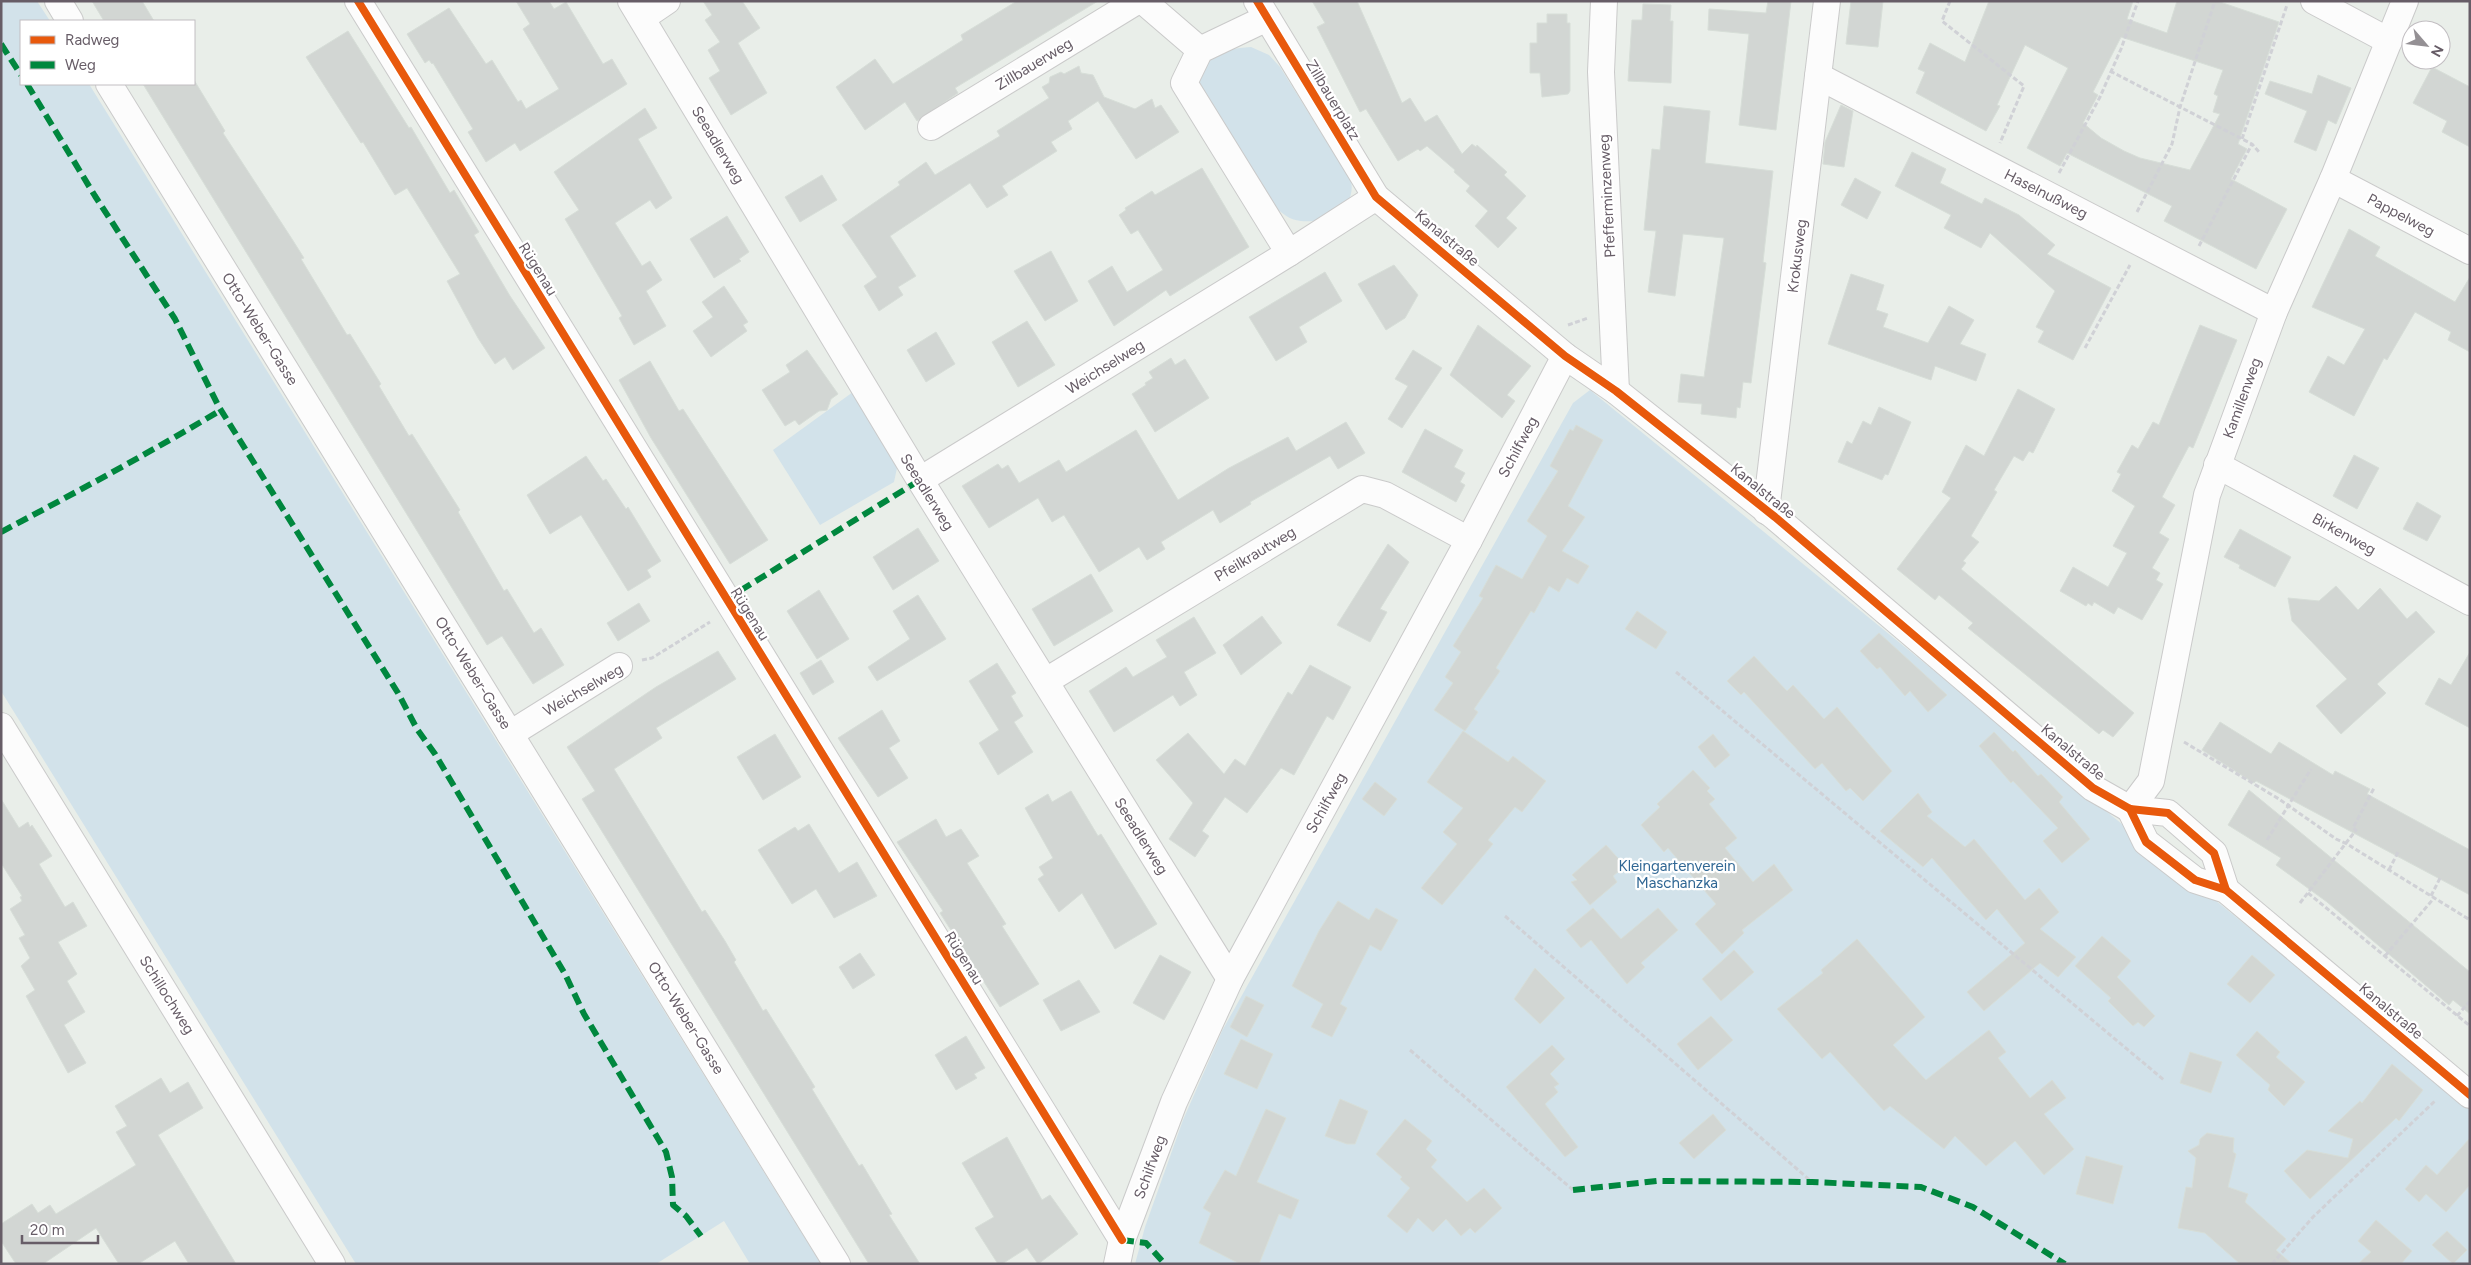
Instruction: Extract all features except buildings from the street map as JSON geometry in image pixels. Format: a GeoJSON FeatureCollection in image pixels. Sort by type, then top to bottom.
{"type":"FeatureCollection","features":[{"type":"Feature","properties":{"kind":"street"},"geometry":{"type":"LineString","coordinates":[[58,1],[69,20]]}},
{"type":"Feature","properties":{"kind":"street","name":"Rügenau"},"geometry":{"type":"LineString","coordinates":[[358,1],[726,600],[1120,1252]]}},
{"type":"Feature","properties":{"kind":"street"},"geometry":{"type":"LineString","coordinates":[[636,10],[667,1]]}},
{"type":"Feature","properties":{"kind":"street","name":"Zillbauerweg"},"geometry":{"type":"LineString","coordinates":[[932,127],[1137,1]]}},
{"type":"Feature","properties":{"kind":"street"},"geometry":{"type":"LineString","coordinates":[[1143,1],[1200,50],[1184,83],[1289,253],[1376,197]]}},
{"type":"Feature","properties":{"kind":"street","name":"Pfefferminzenweg"},"geometry":{"type":"LineString","coordinates":[[1604,1],[1601,72],[1616,391]]}},
{"type":"Feature","properties":{"kind":"street","name":"Krokusweg"},"geometry":{"type":"LineString","coordinates":[[1766,511],[1827,1]]}},
{"type":"Feature","properties":{"kind":"street"},"geometry":{"type":"LineString","coordinates":[[2314,1],[2388,41]]}},
{"type":"Feature","properties":{"kind":"street","name":"Kamillenweg"},"geometry":{"type":"LineString","coordinates":[[2130,809],[2151,781],[2208,495],[2218,465],[2274,312],[2333,179],[2405,1]]}},
{"type":"Feature","properties":{"kind":"street","name":"Seeadlerweg"},"geometry":{"type":"LineString","coordinates":[[636,10],[920,480],[1230,979]]}},
{"type":"Feature","properties":{"kind":"street","name":"Zillbauerplatz"},"geometry":{"type":"LineString","coordinates":[[1200,50],[1262,10],[1376,197]]}},
{"type":"Feature","properties":{"kind":"street","name":"Haselnußweg"},"geometry":{"type":"LineString","coordinates":[[1818,76],[2274,312]]}},
{"type":"Feature","properties":{"kind":"street","name":"Otto-Weber-Gasse"},"geometry":{"type":"LineString","coordinates":[[110,85],[837,1264]]}},
{"type":"Feature","properties":{"kind":"street","name":"Pappelweg"},"geometry":{"type":"LineString","coordinates":[[2333,179],[2470,251]]}},
{"type":"Feature","properties":{"kind":"street","name":"Kanalstraße"},"geometry":{"type":"LineString","coordinates":[[1376,197],[1565,356],[1616,391],[1766,511],[2093,788],[2130,809],[2168,813],[2214,853],[2226,890]]}},
{"type":"Feature","properties":{"kind":"street","name":"Weichselweg"},"geometry":{"type":"LineString","coordinates":[[920,480],[1289,253]]}},
{"type":"Feature","properties":{"kind":"street","name":"Schilfweg"},"geometry":{"type":"LineString","coordinates":[[1120,1252],[1174,1102],[1230,979],[1469,540],[1565,356]]}},
{"type":"Feature","properties":{"kind":"street","name":"Birkenweg"},"geometry":{"type":"LineString","coordinates":[[2218,465],[2470,602]]}},
{"type":"Feature","properties":{"kind":"street","name":"Pfeilkrautweg"},"geometry":{"type":"LineString","coordinates":[[1046,681],[1362,489],[1385,495],[1469,540]]}},
{"type":"Feature","properties":{"kind":"street","name":"Weichselweg"},"geometry":{"type":"LineString","coordinates":[[510,734],[620,666]]}},
{"type":"Feature","properties":{"kind":"street","name":"Schillochweg"},"geometry":{"type":"LineString","coordinates":[[1,726],[332,1264]]}},
{"type":"Feature","properties":{"kind":"street","name":"Kanalstraße"},"geometry":{"type":"LineString","coordinates":[[2130,809],[2146,842],[2195,880],[2226,890],[2470,1095]]}},
{"type":"Feature","properties":{"kind":"path"},"geometry":{"type":"LineString","coordinates":[[1950,1],[1942,21],[2024,86],[1990,165]]}},
{"type":"Feature","properties":{"kind":"path"},"geometry":{"type":"LineString","coordinates":[[2047,195],[2100,97],[2121,49],[2138,1]]}},
{"type":"Feature","properties":{"kind":"path"},"geometry":{"type":"LineString","coordinates":[[2085,348],[2172,144],[2180,107],[2215,1]]}},
{"type":"Feature","properties":{"kind":"path"},"geometry":{"type":"LineString","coordinates":[[2242,139],[2288,1]]}},
{"type":"Feature","properties":{"kind":"path"},"geometry":{"type":"LineString","coordinates":[[2110,71],[2252,144],[2258,152]]}},
{"type":"Feature","properties":{"kind":"path"},"geometry":{"type":"LineString","coordinates":[[2188,268],[2252,144]]}},
{"type":"Feature","properties":{"kind":"path"},"geometry":{"type":"LineString","coordinates":[[1541,335],[1612,309]]}},
{"type":"Feature","properties":{"kind":"path"},"geometry":{"type":"LineString","coordinates":[[1676,672],[2164,1080]]}},
{"type":"Feature","properties":{"kind":"path"},"geometry":{"type":"LineString","coordinates":[[2181,740],[2289,806],[2336,839],[2470,920]]}},
{"type":"Feature","properties":{"kind":"path"},"geometry":{"type":"LineString","coordinates":[[2267,840],[2311,770]]}},
{"type":"Feature","properties":{"kind":"path"},"geometry":{"type":"LineString","coordinates":[[2300,903],[2347,844],[2356,830],[2352,828],[2374,788]]}},
{"type":"Feature","properties":{"kind":"path"},"geometry":{"type":"LineString","coordinates":[[2389,870],[2398,852]]}},
{"type":"Feature","properties":{"kind":"path"},"geometry":{"type":"LineString","coordinates":[[2385,956],[2433,897],[2441,876]]}},
{"type":"Feature","properties":{"kind":"path"},"geometry":{"type":"LineString","coordinates":[[2308,892],[2470,1026]]}},
{"type":"Feature","properties":{"kind":"path"},"geometry":{"type":"LineString","coordinates":[[1505,916],[1812,1182]]}},
{"type":"Feature","properties":{"kind":"path"},"geometry":{"type":"LineString","coordinates":[[2457,1016],[2470,1001]]}},
{"type":"Feature","properties":{"kind":"path"},"geometry":{"type":"LineString","coordinates":[[1410,1050],[1573,1190]]}},
{"type":"Feature","properties":{"kind":"path"},"geometry":{"type":"LineString","coordinates":[[2272,1264],[2313,1217],[2436,1100]]}},
{"type":"Feature","properties":{"kind":"green space"},"geometry":{"type":"Polygon","coordinates":[[[1,1],[37,1],[49,20],[20,20],[20,85],[90,85],[821,1264],[750,1264],[724,1221],[656,1264],[356,1264],[1,691],[1,1]]]}},
{"type":"Feature","properties":{"kind":"green space"},"geometry":{"type":"Polygon","coordinates":[[[1251,47],[1269,55],[1280,67],[1351,181],[1352,191],[1349,199],[1344,206],[1329,217],[1310,221],[1297,220],[1286,216],[1274,206],[1199,89],[1204,68],[1214,56],[1221,52],[1251,47]]]}},
{"type":"Feature","properties":{"kind":"green space","name":"Kleingartenverein Maschanzka"},"geometry":{"type":"Polygon","coordinates":[[[1590,390],[2470,1108],[2470,1264],[1135,1264],[1145,1227],[1183,1120],[1222,1031],[1573,403],[1590,390]]]}},
{"type":"Feature","properties":{"kind":"green space"},"geometry":{"type":"Polygon","coordinates":[[[853,392],[897,468],[894,482],[820,525],[773,450],[853,392]]]}},
{"type":"Feature","properties":{"kind":"marked path"},"geometry":{"type":"LineString","coordinates":[[1,44],[20,73]]}},
{"type":"Feature","properties":{"kind":"marked path"},"geometry":{"type":"LineString","coordinates":[[28,85],[95,196],[175,319],[219,407],[398,693],[417,729],[435,754],[565,974],[584,1014],[666,1152],[672,1177],[673,1205],[686,1216],[701,1236]]}},
{"type":"Feature","properties":{"kind":"marked path"},"geometry":{"type":"LineString","coordinates":[[1,532],[167,442],[221,410]]}},
{"type":"Feature","properties":{"kind":"marked path"},"geometry":{"type":"LineString","coordinates":[[725,600],[920,480]]}},
{"type":"Feature","properties":{"kind":"marked path"},"geometry":{"type":"LineString","coordinates":[[1573,1190],[1657,1181],[1812,1182],[1921,1187],[1973,1207],[2065,1264]]}},
{"type":"Feature","properties":{"kind":"marked path"},"geometry":{"type":"LineString","coordinates":[[1122,1240],[1146,1243],[1165,1264]]}},
{"type":"Feature","properties":{"kind":"cycle path"},"geometry":{"type":"LineString","coordinates":[[358,1],[1122,1240]]}},
{"type":"Feature","properties":{"kind":"cycle path"},"geometry":{"type":"LineString","coordinates":[[1257,1],[1376,197],[1565,356],[1616,391],[1775,517],[2093,788],[2130,809],[2168,813],[2214,853],[2226,890]]}},
{"type":"Feature","properties":{"kind":"cycle path"},"geometry":{"type":"LineString","coordinates":[[2130,809],[2146,842],[2195,880],[2226,890],[2470,1095]]}}]}
